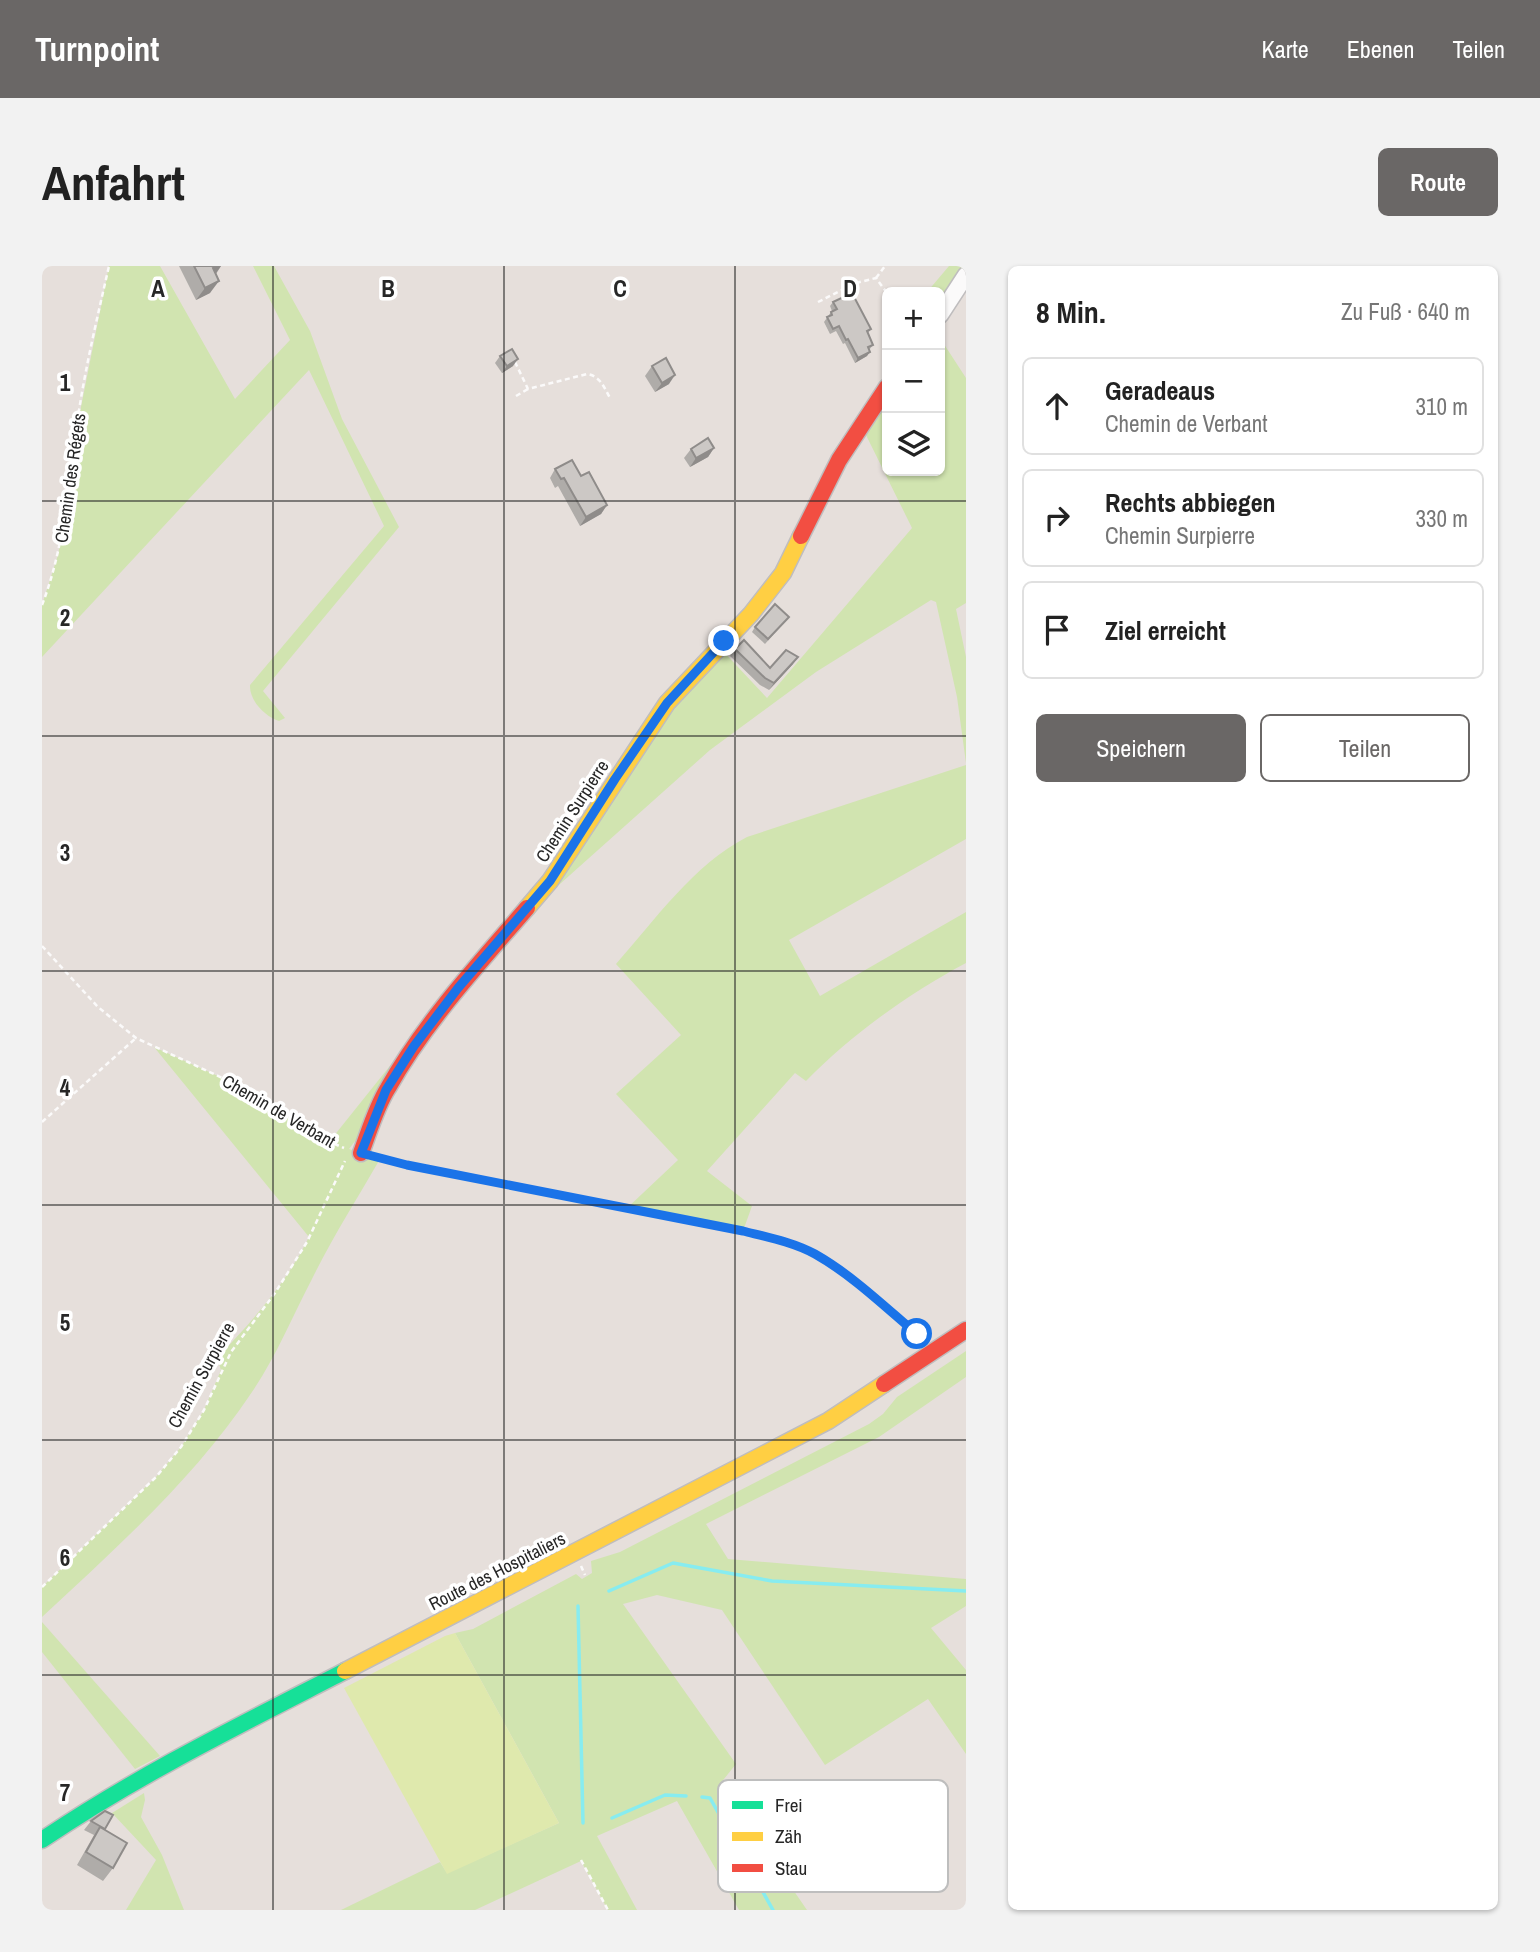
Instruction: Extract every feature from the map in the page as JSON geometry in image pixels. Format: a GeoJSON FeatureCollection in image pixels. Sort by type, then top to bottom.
{"type":"FeatureCollection","features":[{"type":"Feature","properties":{"kind":"street"},"geometry":{"type":"LineString","coordinates":[[945,307],[966,275]]}},
{"type":"Feature","properties":{"kind":"street","name":"Chemin Surpierre"},"geometry":{"type":"LineString","coordinates":[[353,1156],[386,1090],[414,1046],[458,988],[550,881],[667,703],[751,614],[783,573],[839,460],[882,395]]}},
{"type":"Feature","properties":{"kind":"street","name":"Route des Hospitaliers"},"geometry":{"type":"LineString","coordinates":[[42,1840],[97,1803],[173,1760],[828,1421],[966,1330]]}},
{"type":"Feature","properties":{"kind":"path","name":"Chemin des Régets"},"geometry":{"type":"LineString","coordinates":[[42,605],[58,555],[75,437],[109,266]]}},
{"type":"Feature","properties":{"kind":"path"},"geometry":{"type":"LineString","coordinates":[[818,302],[856,283],[876,278],[886,266]]}},
{"type":"Feature","properties":{"kind":"path"},"geometry":{"type":"LineString","coordinates":[[876,278],[883,287]]}},
{"type":"Feature","properties":{"kind":"path"},"geometry":{"type":"LineString","coordinates":[[511,353],[528,389]]}},
{"type":"Feature","properties":{"kind":"path"},"geometry":{"type":"LineString","coordinates":[[516,396],[528,389],[590,374],[600,380],[610,398]]}},
{"type":"Feature","properties":{"kind":"path","name":"Chemin de Verbant"},"geometry":{"type":"LineString","coordinates":[[42,946],[98,1007],[136,1038],[229,1081],[353,1156],[743,1231],[796,1246],[826,1261],[864,1289],[917,1334],[932,1353]]}},
{"type":"Feature","properties":{"kind":"path"},"geometry":{"type":"LineString","coordinates":[[42,1122],[136,1038]]}},
{"type":"Feature","properties":{"kind":"path","name":"Chemin Surpierre"},"geometry":{"type":"LineString","coordinates":[[42,1587],[156,1476],[188,1438],[231,1352],[275,1293],[307,1242],[353,1156]]}},
{"type":"Feature","properties":{"kind":"path"},"geometry":{"type":"LineString","coordinates":[[581,1860],[608,1910]]}},
{"type":"Feature","properties":{"kind":"green space"},"geometry":{"type":"Polygon","coordinates":[[[109,266],[160,266],[235,399],[290,340],[253,266],[274,266],[310,331],[342,419],[399,527],[263,691],[285,718],[279,721],[259,708],[252,697],[250,685],[384,526],[309,370],[42,657],[42,605],[58,555],[75,437],[109,266]]]}},
{"type":"Feature","properties":{"kind":"green space"},"geometry":{"type":"Polygon","coordinates":[[[949,266],[964,266],[945,296],[945,287],[931,287],[949,266]]]}},
{"type":"Feature","properties":{"kind":"green space"},"geometry":{"type":"Polygon","coordinates":[[[945,346],[966,378],[966,603],[956,609],[966,657],[966,763],[957,697],[936,602],[931,600],[816,672],[710,750],[551,892],[615,783],[721,649],[767,698],[912,528],[886,476],[945,476],[945,346]]]}},
{"type":"Feature","properties":{"kind":"green space"},"geometry":{"type":"Polygon","coordinates":[[[882,402],[882,467],[863,429],[882,402]]]}},
{"type":"Feature","properties":{"kind":"green space"},"geometry":{"type":"Polygon","coordinates":[[[966,765],[966,839],[789,940],[820,996],[966,912],[966,963],[881,1016],[842,1047],[806,1081],[795,1073],[707,1171],[752,1206],[743,1231],[625,1210],[678,1160],[616,1094],[681,1035],[616,964],[693,877],[728,848],[747,837],[966,765]]]}},
{"type":"Feature","properties":{"kind":"green space"},"geometry":{"type":"Polygon","coordinates":[[[409,1042],[362,1132],[349,1149],[380,1159],[328,1249],[261,1379],[229,1424],[180,1483],[42,1617],[42,1587],[156,1477],[181,1447],[204,1410],[221,1370],[217,1358],[279,1286],[309,1237],[154,1047],[229,1081],[329,1142],[409,1042]]]}},
{"type":"Feature","properties":{"kind":"green space"},"geometry":{"type":"Polygon","coordinates":[[[966,1351],[966,1377],[879,1437],[706,1524],[728,1559],[966,1579],[966,1606],[931,1628],[966,1670],[966,1754],[928,1699],[825,1765],[722,1610],[657,1595],[623,1604],[736,1764],[723,1780],[718,1780],[718,1873],[677,1801],[597,1836],[637,1910],[608,1910],[581,1861],[475,1910],[341,1910],[440,1862],[447,1873],[559,1823],[455,1633],[473,1629],[576,1574],[582,1579],[592,1573],[591,1561],[620,1552],[869,1424],[883,1414],[897,1397],[966,1351]]]}},
{"type":"Feature","properties":{"kind":"green space"},"geometry":{"type":"Polygon","coordinates":[[[42,1622],[160,1756],[135,1769],[42,1652],[42,1622]]]}},
{"type":"Feature","properties":{"kind":"green space"},"geometry":{"type":"Polygon","coordinates":[[[455,1633],[559,1823],[447,1874],[344,1688],[455,1633]]]}},
{"type":"Feature","properties":{"kind":"green space"},"geometry":{"type":"Polygon","coordinates":[[[144,1793],[141,1817],[162,1855],[184,1910],[126,1910],[156,1860],[112,1813],[144,1793]]]}},
{"type":"Feature","properties":{"kind":"green space"},"geometry":{"type":"Polygon","coordinates":[[[729,1892],[795,1892],[807,1910],[739,1910],[729,1892]]]}},
{"type":"Feature","properties":{"kind":"building"},"geometry":{"type":"Polygon","coordinates":[[[194,266],[218,266],[213,268],[219,281],[205,288],[194,266]]]}},
{"type":"Feature","properties":{"kind":"building"},"geometry":{"type":"Polygon","coordinates":[[[852,293],[871,329],[867,331],[873,345],[868,347],[870,352],[858,358],[839,326],[833,329],[827,317],[837,309],[833,302],[852,293]]]}},
{"type":"Feature","properties":{"kind":"building"},"geometry":{"type":"Polygon","coordinates":[[[512,349],[518,359],[507,366],[500,356],[512,349]]]}},
{"type":"Feature","properties":{"kind":"building"},"geometry":{"type":"Polygon","coordinates":[[[666,358],[675,375],[662,383],[652,366],[666,358]]]}},
{"type":"Feature","properties":{"kind":"building"},"geometry":{"type":"Polygon","coordinates":[[[708,438],[714,448],[696,458],[691,449],[708,438]]]}},
{"type":"Feature","properties":{"kind":"building"},"geometry":{"type":"Polygon","coordinates":[[[572,460],[581,476],[589,472],[607,505],[586,517],[564,478],[561,479],[555,469],[572,460]]]}},
{"type":"Feature","properties":{"kind":"building"},"geometry":{"type":"Polygon","coordinates":[[[775,604],[789,617],[768,639],[755,627],[775,604]]]}},
{"type":"Feature","properties":{"kind":"building"},"geometry":{"type":"Polygon","coordinates":[[[744,640],[770,668],[786,650],[798,657],[774,683],[765,678],[735,649],[744,640]]]}},
{"type":"Feature","properties":{"kind":"building"},"geometry":{"type":"Polygon","coordinates":[[[105,1811],[113,1815],[105,1829],[91,1821],[105,1811]]]}},
{"type":"Feature","properties":{"kind":"building"},"geometry":{"type":"Polygon","coordinates":[[[100,1827],[127,1843],[113,1868],[86,1852],[100,1827]]]}},
{"type":"Feature","properties":{"kind":"waterway"},"geometry":{"type":"LineString","coordinates":[[609,1591],[673,1563],[772,1581],[966,1591]]}},
{"type":"Feature","properties":{"kind":"waterway"},"geometry":{"type":"LineString","coordinates":[[578,1606],[583,1823]]}},
{"type":"Feature","properties":{"kind":"waterway"},"geometry":{"type":"LineString","coordinates":[[612,1818],[665,1795],[686,1796]]}},
{"type":"Feature","properties":{"kind":"waterway"},"geometry":{"type":"LineString","coordinates":[[702,1797],[710,1798],[718,1812]]}},
{"type":"Feature","properties":{"kind":"waterway"},"geometry":{"type":"LineString","coordinates":[[763,1892],[773,1910]]}},
{"type":"Feature","properties":{"kind":"traffic: fast"},"geometry":{"type":"LineString","coordinates":[[42,1840],[153,1772],[345,1671]]}},
{"type":"Feature","properties":{"kind":"traffic: slow"},"geometry":{"type":"LineString","coordinates":[[527,908],[550,881],[667,703],[751,614],[783,573],[801,536]]}},
{"type":"Feature","properties":{"kind":"traffic: slow"},"geometry":{"type":"LineString","coordinates":[[345,1671],[828,1421],[884,1384]]}},
{"type":"Feature","properties":{"kind":"traffic: jam"},"geometry":{"type":"LineString","coordinates":[[801,536],[839,460],[882,395]]}},
{"type":"Feature","properties":{"kind":"traffic: jam"},"geometry":{"type":"LineString","coordinates":[[361,1153],[384,1095],[418,1040],[527,908]]}},
{"type":"Feature","properties":{"kind":"traffic: jam"},"geometry":{"type":"LineString","coordinates":[[884,1384],[966,1330]]}},
{"type":"Feature","properties":{"kind":"route"},"geometry":{"type":"LineString","coordinates":[[724,641],[667,703],[550,881],[458,988],[414,1046],[386,1090],[361,1153],[407,1165],[783,1241],[826,1261],[917,1334]]}}]}
